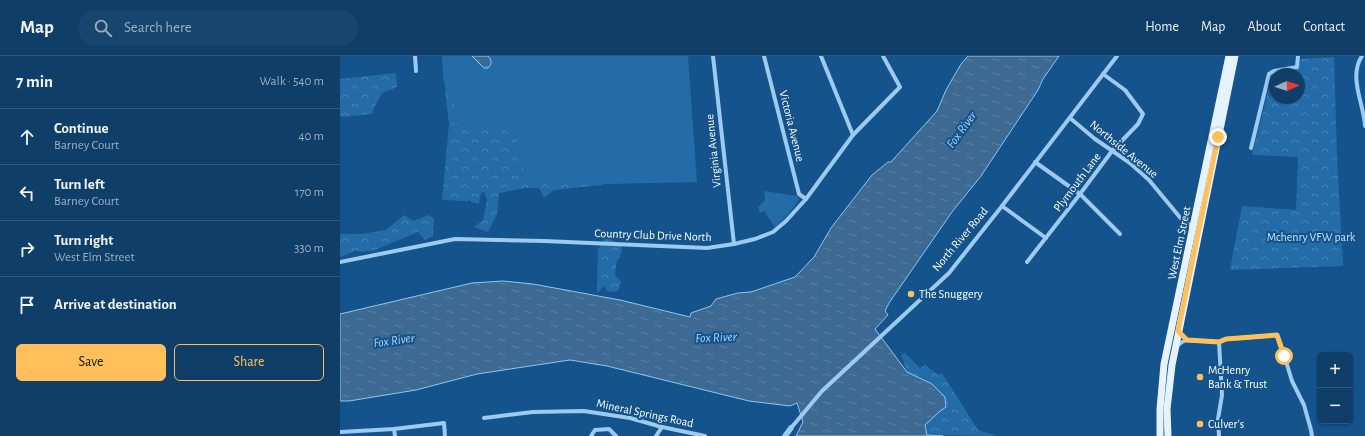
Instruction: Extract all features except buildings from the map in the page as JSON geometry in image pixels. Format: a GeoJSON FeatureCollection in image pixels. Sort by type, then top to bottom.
{"type":"FeatureCollection","features":[{"type":"Feature","properties":{"kind":"main road","name":"West Elm Street"},"geometry":{"type":"LineString","coordinates":[[1168,436],[1168,409],[1172,365],[1196,228],[1229,56]]}},
{"type":"Feature","properties":{"kind":"main road","name":"West Elm Street"},"geometry":{"type":"LineString","coordinates":[[1160,436],[1160,409],[1164,364],[1235,56]]}},
{"type":"Feature","properties":{"kind":"street"},"geometry":{"type":"LineString","coordinates":[[415,56],[416,71]]}},
{"type":"Feature","properties":{"kind":"street","name":"Virginia Avenue"},"geometry":{"type":"LineString","coordinates":[[713,56],[734,244]]}},
{"type":"Feature","properties":{"kind":"street","name":"Victoria Avenue"},"geometry":{"type":"LineString","coordinates":[[764,56],[799,194],[806,199]]}},
{"type":"Feature","properties":{"kind":"street"},"geometry":{"type":"LineString","coordinates":[[821,56],[853,135]]}},
{"type":"Feature","properties":{"kind":"street","name":"Country Club Drive North"},"geometry":{"type":"LineString","coordinates":[[340,262],[455,239],[536,240],[693,248],[707,248],[755,239],[773,232],[786,221],[806,199],[853,135],[900,86],[883,56]]}},
{"type":"Feature","properties":{"kind":"street","name":"North River Road"},"geometry":{"type":"LineString","coordinates":[[785,436],[822,391],[949,273],[1117,56]]}},
{"type":"Feature","properties":{"kind":"street"},"geometry":{"type":"LineString","coordinates":[[1251,148],[1269,74],[1274,71],[1296,67],[1298,56]]}},
{"type":"Feature","properties":{"kind":"street"},"geometry":{"type":"LineString","coordinates":[[1362,56],[1359,61],[1357,80],[1360,102],[1365,117],[1365,126]]}},
{"type":"Feature","properties":{"kind":"street","name":"Plymouth Lane"},"geometry":{"type":"LineString","coordinates":[[1027,262],[1112,151],[1138,124],[1144,114],[1125,90],[1103,74]]}},
{"type":"Feature","properties":{"kind":"street","name":"Northside Avenue"},"geometry":{"type":"LineString","coordinates":[[1070,118],[1095,139],[1130,163],[1149,180],[1183,221],[1196,228]]}},
{"type":"Feature","properties":{"kind":"street"},"geometry":{"type":"LineString","coordinates":[[1035,162],[1080,194],[1120,234]]}},
{"type":"Feature","properties":{"kind":"street"},"geometry":{"type":"LineString","coordinates":[[1002,206],[1046,238]]}},
{"type":"Feature","properties":{"kind":"street"},"geometry":{"type":"LineString","coordinates":[[1178,331],[1187,340]]}},
{"type":"Feature","properties":{"kind":"street"},"geometry":{"type":"LineString","coordinates":[[1175,348],[1181,342],[1187,340],[1219,342],[1226,339],[1277,335],[1292,381],[1304,405],[1312,436]]}},
{"type":"Feature","properties":{"kind":"street"},"geometry":{"type":"LineString","coordinates":[[1219,342],[1222,395],[1218,419],[1219,436]]}},
{"type":"Feature","properties":{"kind":"street","name":"Mineral Springs Road"},"geometry":{"type":"LineString","coordinates":[[484,418],[533,412],[584,411],[630,418],[662,427],[705,436]]}},
{"type":"Feature","properties":{"kind":"street"},"geometry":{"type":"LineString","coordinates":[[343,433],[394,430],[444,423],[445,436]]}},
{"type":"Feature","properties":{"kind":"street"},"geometry":{"type":"LineString","coordinates":[[656,436],[662,427]]}},
{"type":"Feature","properties":{"kind":"street"},"geometry":{"type":"LineString","coordinates":[[591,436],[595,430],[609,429],[616,436]]}},
{"type":"Feature","properties":{"kind":"street"},"geometry":{"type":"LineString","coordinates":[[394,430],[395,436]]}},
{"type":"Feature","properties":{"kind":"green space"},"geometry":{"type":"Polygon","coordinates":[[[442,56],[688,56],[697,182],[521,186],[454,129],[443,77],[442,56]]]}},
{"type":"Feature","properties":{"kind":"green space","name":"Mchenry VFW park"},"geometry":{"type":"Polygon","coordinates":[[[1334,57],[1337,156],[1343,266],[1230,270],[1242,206],[1296,210],[1298,157],[1252,155],[1269,88],[1269,104],[1305,104],[1305,68],[1297,68],[1301,59],[1334,57]]]}},
{"type":"Feature","properties":{"kind":"green space"},"geometry":{"type":"Polygon","coordinates":[[[396,73],[397,87],[382,93],[371,114],[344,117],[340,116],[340,79],[396,73]]]}},
{"type":"Feature","properties":{"kind":"green space"},"geometry":{"type":"Polygon","coordinates":[[[449,87],[455,106],[453,116],[454,123],[515,133],[526,180],[601,181],[603,185],[554,190],[544,198],[539,188],[526,188],[499,193],[497,214],[488,232],[474,227],[483,220],[487,199],[484,192],[481,193],[479,204],[471,202],[470,200],[442,200],[449,124],[445,91],[449,87]]]}},
{"type":"Feature","properties":{"kind":"green space"},"geometry":{"type":"Polygon","coordinates":[[[764,191],[797,196],[799,199],[788,214],[775,227],[764,211],[760,213],[758,207],[765,200],[764,191]]]}},
{"type":"Feature","properties":{"kind":"green space"},"geometry":{"type":"Polygon","coordinates":[[[404,215],[414,221],[428,215],[434,218],[433,236],[425,240],[418,232],[375,250],[362,252],[355,251],[340,257],[340,234],[362,234],[386,230],[404,215]]]}},
{"type":"Feature","properties":{"kind":"green space"},"geometry":{"type":"Polygon","coordinates":[[[610,238],[622,247],[620,258],[617,260],[615,275],[621,282],[618,291],[608,292],[604,286],[597,293],[598,249],[604,240],[610,238]]]}},
{"type":"Feature","properties":{"kind":"green space"},"geometry":{"type":"Polygon","coordinates":[[[905,353],[920,368],[925,365],[938,375],[942,373],[978,430],[997,436],[927,435],[925,425],[946,407],[932,384],[907,372],[901,355],[905,353]]]}},
{"type":"Feature","properties":{"kind":"water"},"geometry":{"type":"Polygon","coordinates":[[[472,56],[488,56],[491,60],[491,64],[488,68],[484,68],[472,56]]]}},
{"type":"Feature","properties":{"kind":"water","name":"Fox River"},"geometry":{"type":"Polygon","coordinates":[[[968,56],[1059,56],[981,176],[952,212],[889,303],[885,311],[888,315],[875,329],[907,372],[932,384],[945,397],[946,407],[925,425],[927,435],[943,436],[796,436],[803,422],[797,403],[790,406],[749,401],[607,366],[570,360],[477,374],[416,390],[349,401],[340,401],[340,314],[472,283],[503,281],[533,284],[620,300],[690,317],[691,313],[711,306],[716,299],[738,293],[751,292],[795,277],[814,257],[831,228],[872,175],[888,162],[891,162],[937,111],[946,90],[961,64],[968,56]]]}},
{"type":"Feature","properties":{"kind":"place","name":"The Snuggery"},"geometry":{"type":"Point","coordinates":[911,294]}},
{"type":"Feature","properties":{"kind":"place","name":"McHenry Bank & Trust"},"geometry":{"type":"Point","coordinates":[1200,377]}},
{"type":"Feature","properties":{"kind":"place","name":"Culver's"},"geometry":{"type":"Point","coordinates":[1200,424]}},
{"type":"Feature","properties":{"kind":"route"},"geometry":{"type":"LineString","coordinates":[[1218,137],[1189,285],[1178,331],[1187,340],[1211,342],[1219,342],[1226,339],[1250,336],[1277,335],[1284,356]]}}]}
